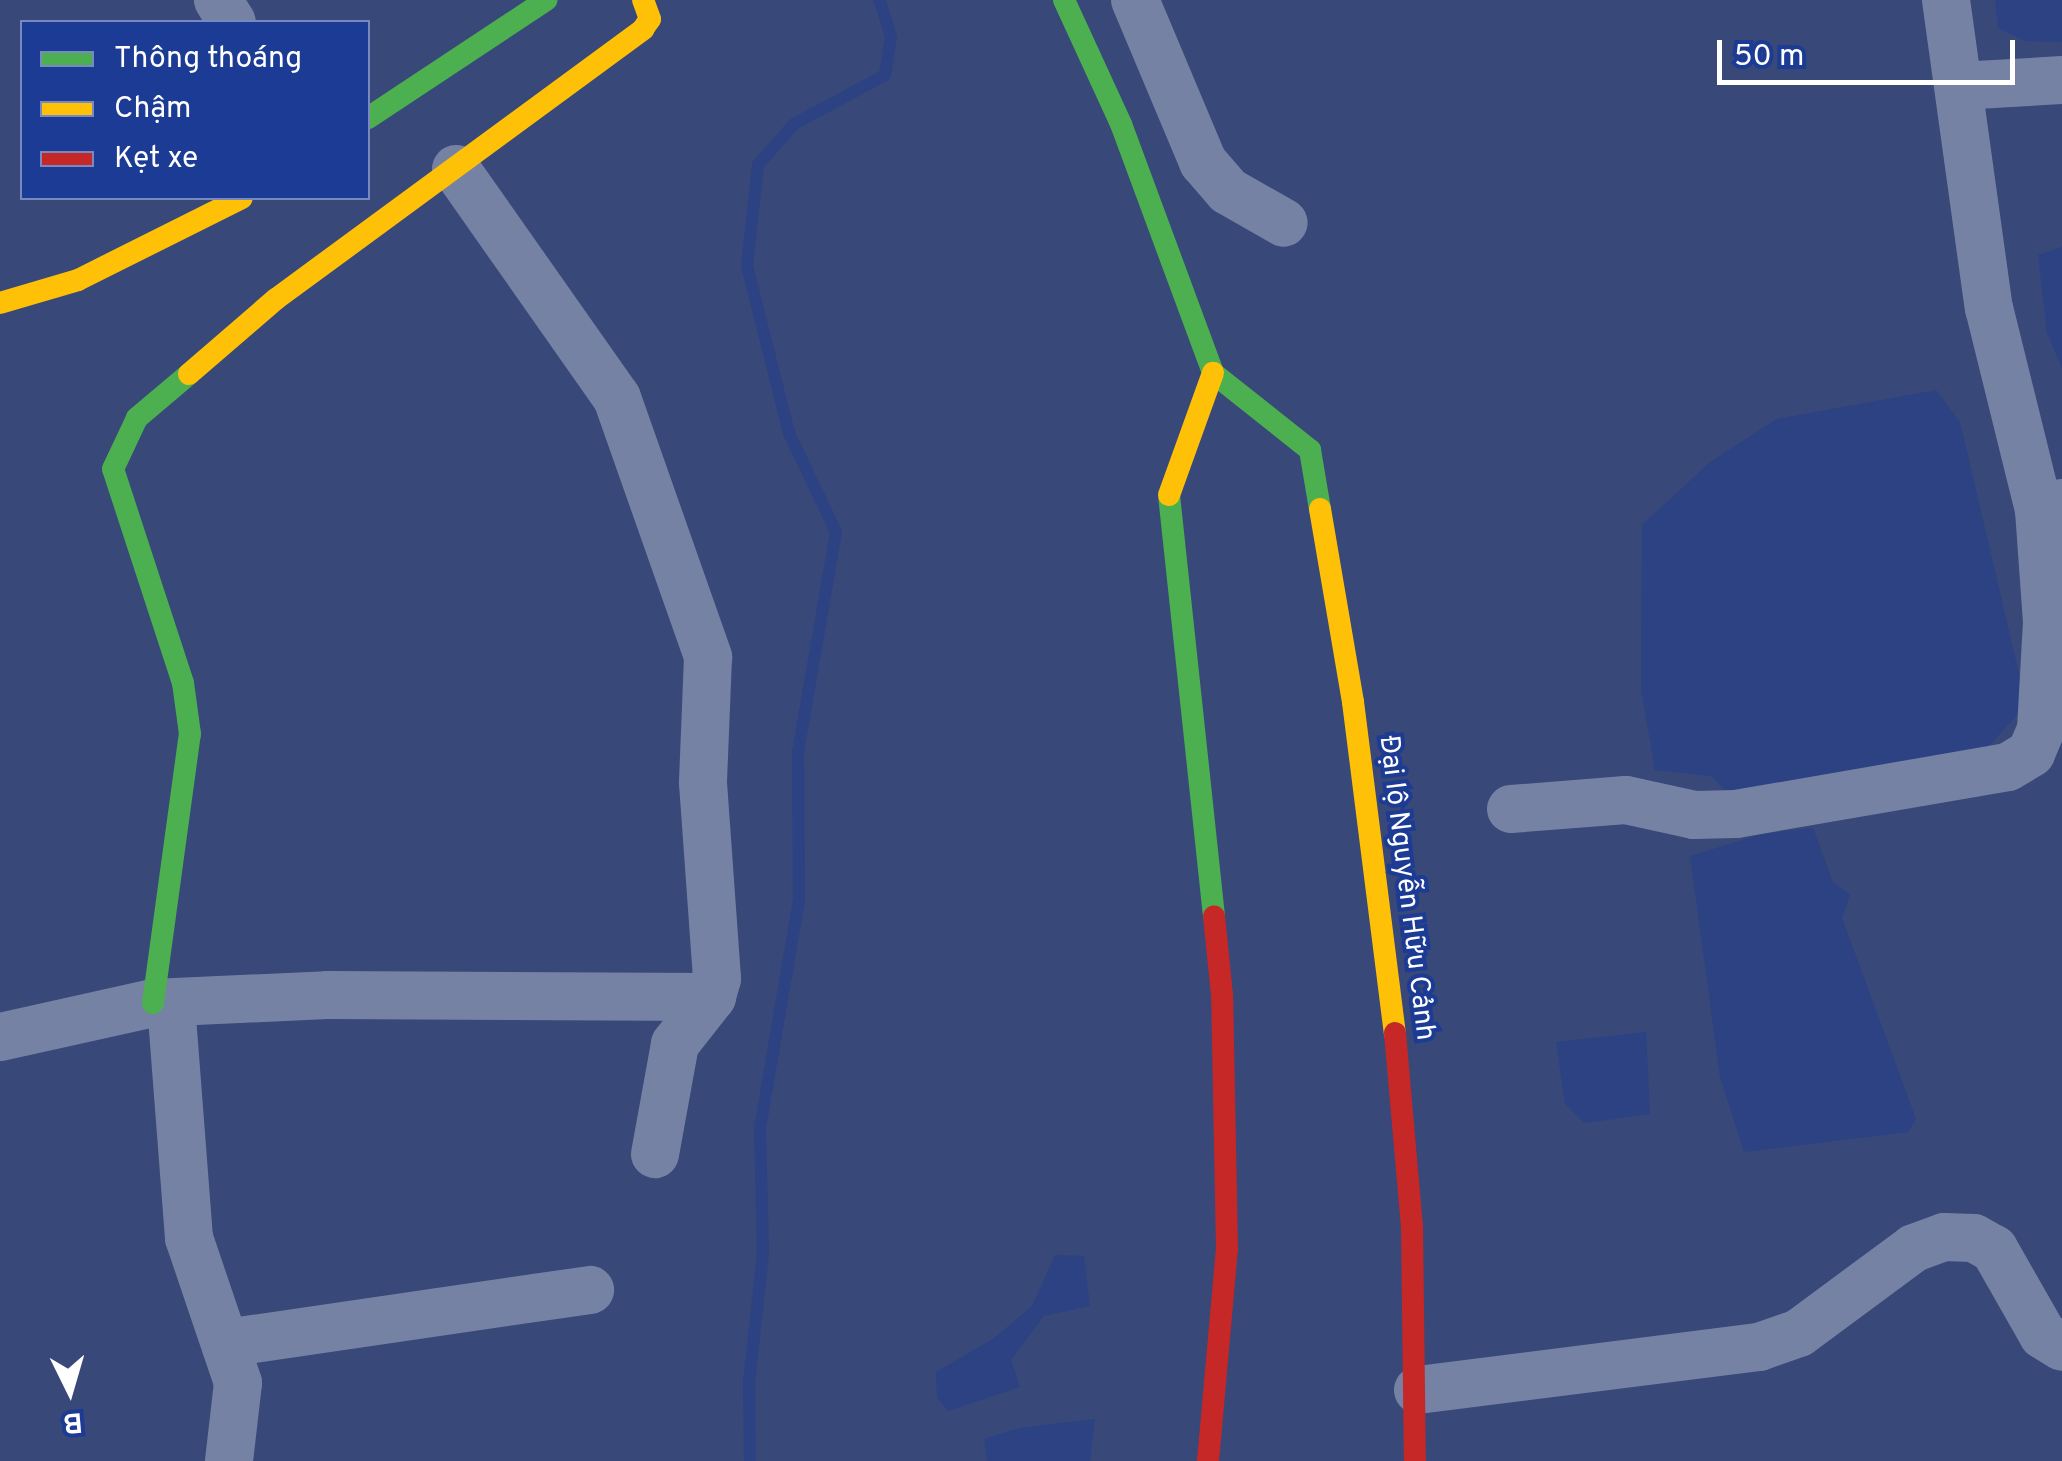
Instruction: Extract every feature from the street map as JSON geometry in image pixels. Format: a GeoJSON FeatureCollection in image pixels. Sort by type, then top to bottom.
{"type":"FeatureCollection","features":[{"type":"Feature","properties":{"kind":"main road"},"geometry":{"type":"LineString","coordinates":[[370,117],[546,0]]}},
{"type":"Feature","properties":{"kind":"main road"},"geometry":{"type":"LineString","coordinates":[[162,1004],[190,734],[183,683],[113,470],[121,442],[136,418],[276,299],[644,29],[650,19],[642,0]]}},
{"type":"Feature","properties":{"kind":"main road"},"geometry":{"type":"LineString","coordinates":[[1064,0],[1121,124],[1213,372],[1168,488],[1222,994],[1227,1250],[1208,1461]]}},
{"type":"Feature","properties":{"kind":"main road"},"geometry":{"type":"LineString","coordinates":[[0,303],[78,280],[238,200]]}},
{"type":"Feature","properties":{"kind":"main road","name":"Đại lộ Nguyễn Hữu Cảnh"},"geometry":{"type":"LineString","coordinates":[[1213,372],[1310,450],[1352,702],[1391,991],[1418,1390],[1414,1461]]}},
{"type":"Feature","properties":{"kind":"street"},"geometry":{"type":"LineString","coordinates":[[1135,0],[1203,162],[1228,191],[1284,223]]}},
{"type":"Feature","properties":{"kind":"street"},"geometry":{"type":"LineString","coordinates":[[1510,809],[1626,800],[1694,816],[1736,814],[2008,767],[2031,753],[2041,730],[2050,507],[1989,308],[1946,0]]}},
{"type":"Feature","properties":{"kind":"street"},"geometry":{"type":"LineString","coordinates":[[1960,86],[2062,80]]}},
{"type":"Feature","properties":{"kind":"street"},"geometry":{"type":"LineString","coordinates":[[456,169],[618,398],[699,622],[710,692],[703,783],[718,979],[712,998],[674,1044],[656,1154]]}},
{"type":"Feature","properties":{"kind":"street"},"geometry":{"type":"LineString","coordinates":[[0,1037],[162,1004],[327,995],[712,998]]}},
{"type":"Feature","properties":{"kind":"street"},"geometry":{"type":"LineString","coordinates":[[162,1004],[189,1238],[226,1344],[239,1402],[229,1461]]}},
{"type":"Feature","properties":{"kind":"street"},"geometry":{"type":"LineString","coordinates":[[1418,1390],[1759,1347],[1799,1333],[1914,1248],[1944,1238],[1974,1238],[1994,1249],[2043,1336],[2062,1347]]}},
{"type":"Feature","properties":{"kind":"street"},"geometry":{"type":"LineString","coordinates":[[226,1344],[590,1290]]}},
{"type":"Feature","properties":{"kind":"water"},"geometry":{"type":"Polygon","coordinates":[[[1995,0],[2062,0],[2062,42],[2025,41],[1998,28],[1995,0]]]}},
{"type":"Feature","properties":{"kind":"water"},"geometry":{"type":"Polygon","coordinates":[[[2062,247],[2062,368],[2047,333],[2038,255],[2062,247]]]}},
{"type":"Feature","properties":{"kind":"water"},"geometry":{"type":"Polygon","coordinates":[[[1936,390],[1960,422],[2021,682],[2019,713],[1987,748],[1731,796],[1711,776],[1655,770],[1641,689],[1642,525],[1710,462],[1777,419],[1936,390]]]}},
{"type":"Feature","properties":{"kind":"water"},"geometry":{"type":"Polygon","coordinates":[[[1813,828],[1833,882],[1850,895],[1842,918],[1916,1119],[1908,1132],[1744,1152],[1720,1077],[1690,856],[1762,834],[1813,828]]]}},
{"type":"Feature","properties":{"kind":"water"},"geometry":{"type":"Polygon","coordinates":[[[1646,1032],[1650,1114],[1584,1123],[1565,1104],[1556,1042],[1646,1032]]]}},
{"type":"Feature","properties":{"kind":"water"},"geometry":{"type":"Polygon","coordinates":[[[1055,1255],[1084,1256],[1090,1306],[1044,1316],[1011,1360],[1020,1387],[948,1411],[937,1398],[936,1372],[993,1339],[1032,1306],[1055,1255]]]}},
{"type":"Feature","properties":{"kind":"water"},"geometry":{"type":"Polygon","coordinates":[[[1095,1419],[1090,1461],[987,1461],[984,1439],[1019,1428],[1095,1419]]]}},
{"type":"Feature","properties":{"kind":"waterway"},"geometry":{"type":"LineString","coordinates":[[750,1461],[749,1382],[763,1253],[760,1128],[799,899],[798,752],[836,532],[789,433],[747,266],[758,165],[794,124],[885,75],[891,37],[880,0]]}},
{"type":"Feature","properties":{"kind":"traffic: fast"},"geometry":{"type":"LineString","coordinates":[[370,117],[546,0]]}},
{"type":"Feature","properties":{"kind":"traffic: fast"},"geometry":{"type":"LineString","coordinates":[[1064,0],[1121,124],[1213,373],[1310,450],[1320,509]]}},
{"type":"Feature","properties":{"kind":"traffic: fast"},"geometry":{"type":"LineString","coordinates":[[153,1003],[190,734],[183,683],[113,469],[137,418],[189,374]]}},
{"type":"Feature","properties":{"kind":"traffic: fast"},"geometry":{"type":"LineString","coordinates":[[1169,495],[1214,916]]}},
{"type":"Feature","properties":{"kind":"traffic: slow"},"geometry":{"type":"LineString","coordinates":[[189,374],[276,299],[643,29],[650,19],[643,0]]}},
{"type":"Feature","properties":{"kind":"traffic: slow"},"geometry":{"type":"LineString","coordinates":[[0,303],[78,280],[238,200]]}},
{"type":"Feature","properties":{"kind":"traffic: slow"},"geometry":{"type":"LineString","coordinates":[[1169,495],[1213,373]]}},
{"type":"Feature","properties":{"kind":"traffic: slow"},"geometry":{"type":"LineString","coordinates":[[1320,509],[1353,702],[1395,1033]]}},
{"type":"Feature","properties":{"kind":"traffic: jam"},"geometry":{"type":"LineString","coordinates":[[1208,1461],[1227,1250],[1222,995],[1214,916]]}},
{"type":"Feature","properties":{"kind":"traffic: jam"},"geometry":{"type":"LineString","coordinates":[[1395,1033],[1412,1226],[1415,1461]]}}]}
